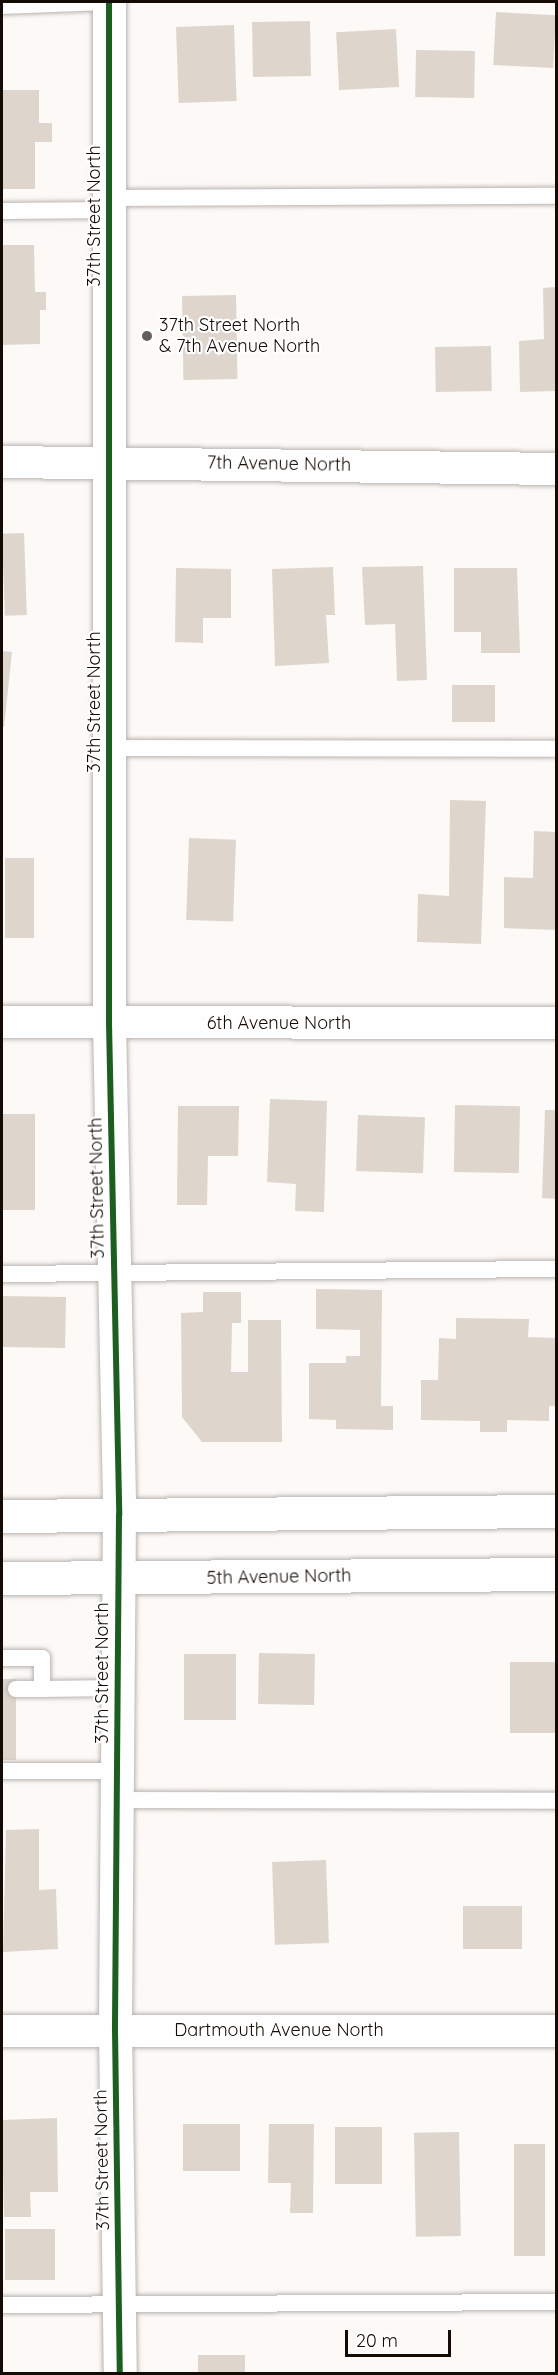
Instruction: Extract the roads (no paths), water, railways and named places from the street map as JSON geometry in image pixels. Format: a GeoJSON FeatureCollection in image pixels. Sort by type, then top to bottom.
{"type":"FeatureCollection","features":[{"type":"Feature","properties":{"kind":"street","name":"37th Street North"},"geometry":{"type":"LineString","coordinates":[[109,2],[109,1023],[119,1515],[115,2030],[120,2373]]}},
{"type":"Feature","properties":{"kind":"street","name":"7th Avenue North"},"geometry":{"type":"LineString","coordinates":[[2,462],[556,469]]}},
{"type":"Feature","properties":{"kind":"street","name":"6th Avenue North"},"geometry":{"type":"LineString","coordinates":[[2,1022],[556,1023]]}},
{"type":"Feature","properties":{"kind":"street"},"geometry":{"type":"LineString","coordinates":[[2,1515],[556,1511]]}},
{"type":"Feature","properties":{"kind":"street","name":"5th Avenue North"},"geometry":{"type":"LineString","coordinates":[[2,1578],[556,1574]]}},
{"type":"Feature","properties":{"kind":"street","name":"Dartmouth Avenue North"},"geometry":{"type":"LineString","coordinates":[[2,2031],[556,2031]]}},
{"type":"Feature","properties":{"kind":"lane"},"geometry":{"type":"LineString","coordinates":[[2,6],[21,3],[104,2]]}},
{"type":"Feature","properties":{"kind":"lane"},"geometry":{"type":"LineString","coordinates":[[2,211],[109,204],[556,196]]}},
{"type":"Feature","properties":{"kind":"lane"},"geometry":{"type":"LineString","coordinates":[[109,748],[556,749]]}},
{"type":"Feature","properties":{"kind":"lane"},"geometry":{"type":"LineString","coordinates":[[2,1274],[556,1269]]}},
{"type":"Feature","properties":{"kind":"lane"},"geometry":{"type":"LineString","coordinates":[[2,1658],[42,1658],[42,1689]]}},
{"type":"Feature","properties":{"kind":"lane"},"geometry":{"type":"LineString","coordinates":[[16,1689],[117,1688]]}},
{"type":"Feature","properties":{"kind":"lane"},"geometry":{"type":"LineString","coordinates":[[2,1771],[116,1786],[556,1801]]}},
{"type":"Feature","properties":{"kind":"lane"},"geometry":{"type":"LineString","coordinates":[[2,2305],[556,2302]]}},
{"type":"Feature","properties":{"kind":"place","name":"37th Street North & 7th Avenue North"},"geometry":{"type":"Point","coordinates":[147,336]}}]}
